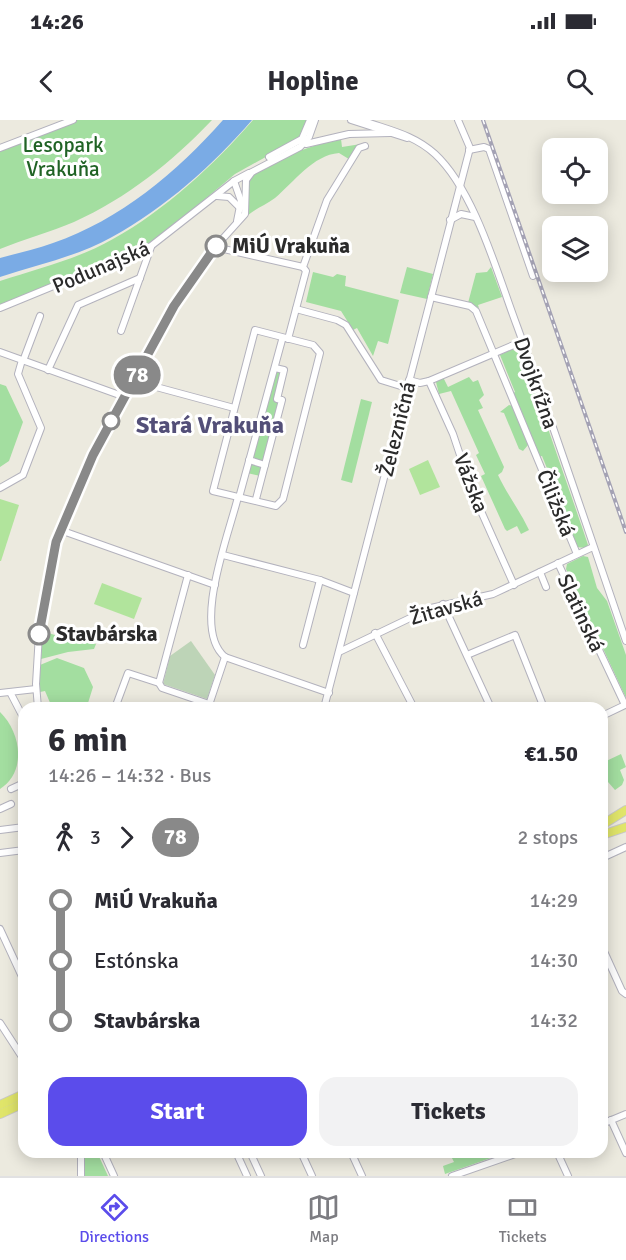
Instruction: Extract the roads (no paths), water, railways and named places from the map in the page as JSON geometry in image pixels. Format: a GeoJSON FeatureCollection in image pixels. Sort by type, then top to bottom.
{"type":"FeatureCollection","features":[{"type":"Feature","properties":{"kind":"main road"},"geometry":{"type":"LineString","coordinates":[[608,821],[626,810]]}},
{"type":"Feature","properties":{"kind":"main road"},"geometry":{"type":"LineString","coordinates":[[608,833],[626,827]]}},
{"type":"Feature","properties":{"kind":"main road"},"geometry":{"type":"LineString","coordinates":[[0,1105],[18,1097]]}},
{"type":"Feature","properties":{"kind":"main road"},"geometry":{"type":"LineString","coordinates":[[0,1114],[18,1106]]}},
{"type":"Feature","properties":{"kind":"street"},"geometry":{"type":"LineString","coordinates":[[0,148],[73,120]]}},
{"type":"Feature","properties":{"kind":"street"},"geometry":{"type":"LineString","coordinates":[[300,147],[309,137],[312,120]]}},
{"type":"Feature","properties":{"kind":"street"},"geometry":{"type":"LineString","coordinates":[[234,181],[273,155],[298,142],[305,135],[312,120]]}},
{"type":"Feature","properties":{"kind":"street","name":"Dvojkrížna"},"geometry":{"type":"LineString","coordinates":[[351,120],[417,142]]}},
{"type":"Feature","properties":{"kind":"street","name":"Dvojkrížna"},"geometry":{"type":"LineString","coordinates":[[361,120],[403,133],[435,155],[476,217],[523,341],[626,641]]}},
{"type":"Feature","properties":{"kind":"street"},"geometry":{"type":"LineString","coordinates":[[458,120],[469,150],[484,147],[489,149],[533,276]]}},
{"type":"Feature","properties":{"kind":"street","name":"Podunajská"},"geometry":{"type":"LineString","coordinates":[[0,308],[151,246],[234,181],[300,147],[316,140],[349,134],[390,133]]}},
{"type":"Feature","properties":{"kind":"street"},"geometry":{"type":"LineString","coordinates":[[303,267],[327,200],[359,148],[365,146]]}},
{"type":"Feature","properties":{"kind":"street","name":"Železničná"},"geometry":{"type":"LineString","coordinates":[[326,702],[469,150]]}},
{"type":"Feature","properties":{"kind":"street"},"geometry":{"type":"LineString","coordinates":[[37,702],[36,689],[43,602],[60,530],[98,446],[174,306],[215,247],[244,214],[246,180],[252,172]]}},
{"type":"Feature","properties":{"kind":"street"},"geometry":{"type":"LineString","coordinates":[[234,181],[242,187],[246,196]]}},
{"type":"Feature","properties":{"kind":"street"},"geometry":{"type":"LineString","coordinates":[[233,227],[240,208],[239,194],[234,181]]}},
{"type":"Feature","properties":{"kind":"street"},"geometry":{"type":"LineString","coordinates":[[214,197],[230,196],[240,208]]}},
{"type":"Feature","properties":{"kind":"street"},"geometry":{"type":"LineString","coordinates":[[450,220],[461,214],[476,217]]}},
{"type":"Feature","properties":{"kind":"street"},"geometry":{"type":"LineString","coordinates":[[121,331],[151,246]]}},
{"type":"Feature","properties":{"kind":"street"},"geometry":{"type":"LineString","coordinates":[[215,247],[303,267],[306,271],[296,309],[275,368],[239,496],[215,585],[210,625],[215,644],[225,657],[329,693]]}},
{"type":"Feature","properties":{"kind":"street"},"geometry":{"type":"LineString","coordinates":[[48,370],[78,305],[140,278]]}},
{"type":"Feature","properties":{"kind":"street","name":"Čiližská"},"geometry":{"type":"LineString","coordinates":[[431,297],[474,308],[577,554]]}},
{"type":"Feature","properties":{"kind":"street"},"geometry":{"type":"LineString","coordinates":[[296,309],[337,320],[346,325],[381,380],[407,388]]}},
{"type":"Feature","properties":{"kind":"street"},"geometry":{"type":"LineString","coordinates":[[0,488],[23,475],[41,430],[40,420],[18,374],[40,316]]}},
{"type":"Feature","properties":{"kind":"street"},"geometry":{"type":"LineString","coordinates":[[255,330],[285,339],[319,349],[317,371],[282,501],[274,506],[213,490],[255,330]]}},
{"type":"Feature","properties":{"kind":"street"},"geometry":{"type":"LineString","coordinates":[[409,380],[420,383],[429,381],[523,341]]}},
{"type":"Feature","properties":{"kind":"street"},"geometry":{"type":"LineString","coordinates":[[0,352],[124,397]]}},
{"type":"Feature","properties":{"kind":"street"},"geometry":{"type":"LineString","coordinates":[[256,499],[282,400],[277,399],[284,370],[275,368]]}},
{"type":"Feature","properties":{"kind":"street"},"geometry":{"type":"LineString","coordinates":[[134,381],[234,408]]}},
{"type":"Feature","properties":{"kind":"street","name":"Vážska"},"geometry":{"type":"LineString","coordinates":[[429,381],[438,398],[472,491],[514,585]]}},
{"type":"Feature","properties":{"kind":"street"},"geometry":{"type":"LineString","coordinates":[[270,389],[279,391]]}},
{"type":"Feature","properties":{"kind":"street"},"geometry":{"type":"LineString","coordinates":[[260,425],[274,429]]}},
{"type":"Feature","properties":{"kind":"street"},"geometry":{"type":"LineString","coordinates":[[249,460],[265,465]]}},
{"type":"Feature","properties":{"kind":"street"},"geometry":{"type":"LineString","coordinates":[[60,530],[215,585]]}},
{"type":"Feature","properties":{"kind":"street","name":"Žitavská"},"geometry":{"type":"LineString","coordinates":[[339,652],[375,633],[443,604],[493,594],[593,547]]}},
{"type":"Feature","properties":{"kind":"street"},"geometry":{"type":"LineString","coordinates":[[224,555],[320,580],[354,593]]}},
{"type":"Feature","properties":{"kind":"street","name":"Slatinská"},"geometry":{"type":"LineString","coordinates":[[558,563],[625,705],[608,713]]}},
{"type":"Feature","properties":{"kind":"street"},"geometry":{"type":"LineString","coordinates":[[540,572],[546,587]]}},
{"type":"Feature","properties":{"kind":"street"},"geometry":{"type":"LineString","coordinates":[[159,683],[188,575]]}},
{"type":"Feature","properties":{"kind":"street"},"geometry":{"type":"LineString","coordinates":[[303,645],[320,580]]}},
{"type":"Feature","properties":{"kind":"street"},"geometry":{"type":"LineString","coordinates":[[443,604],[488,702]]}},
{"type":"Feature","properties":{"kind":"street"},"geometry":{"type":"LineString","coordinates":[[344,631],[346,642],[354,645]]}},
{"type":"Feature","properties":{"kind":"street"},"geometry":{"type":"LineString","coordinates":[[375,633],[411,702]]}},
{"type":"Feature","properties":{"kind":"street"},"geometry":{"type":"LineString","coordinates":[[467,655],[514,635],[542,702]]}},
{"type":"Feature","properties":{"kind":"street"},"geometry":{"type":"LineString","coordinates":[[209,702],[225,657]]}},
{"type":"Feature","properties":{"kind":"street"},"geometry":{"type":"LineString","coordinates":[[117,702],[128,673],[159,683],[162,688],[198,702]]}},
{"type":"Feature","properties":{"kind":"street"},"geometry":{"type":"LineString","coordinates":[[0,693],[11,694],[36,689]]}},
{"type":"Feature","properties":{"kind":"street"},"geometry":{"type":"LineString","coordinates":[[11,694],[18,707]]}},
{"type":"Feature","properties":{"kind":"street"},"geometry":{"type":"LineString","coordinates":[[11,789],[18,786]]}},
{"type":"Feature","properties":{"kind":"street"},"geometry":{"type":"LineString","coordinates":[[0,809],[11,804]]}},
{"type":"Feature","properties":{"kind":"street"},"geometry":{"type":"LineString","coordinates":[[0,830],[18,828]]}},
{"type":"Feature","properties":{"kind":"street"},"geometry":{"type":"LineString","coordinates":[[608,855],[626,847]]}},
{"type":"Feature","properties":{"kind":"street"},"geometry":{"type":"LineString","coordinates":[[0,852],[18,850]]}},
{"type":"Feature","properties":{"kind":"street"},"geometry":{"type":"LineString","coordinates":[[0,929],[18,968]]}},
{"type":"Feature","properties":{"kind":"street"},"geometry":{"type":"LineString","coordinates":[[608,960],[622,991],[626,994]]}},
{"type":"Feature","properties":{"kind":"street"},"geometry":{"type":"LineString","coordinates":[[0,1023],[18,1051]]}},
{"type":"Feature","properties":{"kind":"street"},"geometry":{"type":"LineString","coordinates":[[608,1121],[626,1114]]}},
{"type":"Feature","properties":{"kind":"street"},"geometry":{"type":"LineString","coordinates":[[611,1120],[626,1152]]}},
{"type":"Feature","properties":{"kind":"street"},"geometry":{"type":"LineString","coordinates":[[81,1158],[81,1176]]}},
{"type":"Feature","properties":{"kind":"street"},"geometry":{"type":"LineString","coordinates":[[106,1158],[114,1176]]}},
{"type":"Feature","properties":{"kind":"street"},"geometry":{"type":"LineString","coordinates":[[239,1158],[247,1176]]}},
{"type":"Feature","properties":{"kind":"street"},"geometry":{"type":"LineString","coordinates":[[253,1158],[261,1176]]}},
{"type":"Feature","properties":{"kind":"street"},"geometry":{"type":"LineString","coordinates":[[303,1158],[312,1176]]}},
{"type":"Feature","properties":{"kind":"street"},"geometry":{"type":"LineString","coordinates":[[354,1158],[362,1176]]}},
{"type":"Feature","properties":{"kind":"street"},"geometry":{"type":"LineString","coordinates":[[452,1176],[466,1174],[506,1158]]}},
{"type":"Feature","properties":{"kind":"street"},"geometry":{"type":"LineString","coordinates":[[560,1158],[568,1176]]}},
{"type":"Feature","properties":{"kind":"water"},"geometry":{"type":"Polygon","coordinates":[[[223,120],[252,120],[205,169],[151,213],[112,237],[85,250],[0,277],[0,258],[47,245],[78,233],[124,208],[167,176],[223,120]]]}},
{"type":"Feature","properties":{"kind":"railway"},"geometry":{"type":"LineString","coordinates":[[483,120],[626,532]]}},
{"type":"Feature","properties":{"kind":"place","name":"MiÚ Vrakuňa"},"geometry":{"type":"Point","coordinates":[216,246]}},
{"type":"Feature","properties":{"kind":"place","name":"Stavbárska"},"geometry":{"type":"Point","coordinates":[39,634]}},
{"type":"Feature","properties":{"kind":"district","name":"Stará Vrakuňa"},"geometry":{"type":"Point","coordinates":[210,425]}},
{"type":"Feature","properties":{"kind":"park label","name":"Lesopark Vrakuňa"},"geometry":{"type":"Point","coordinates":[63,157]}}]}
